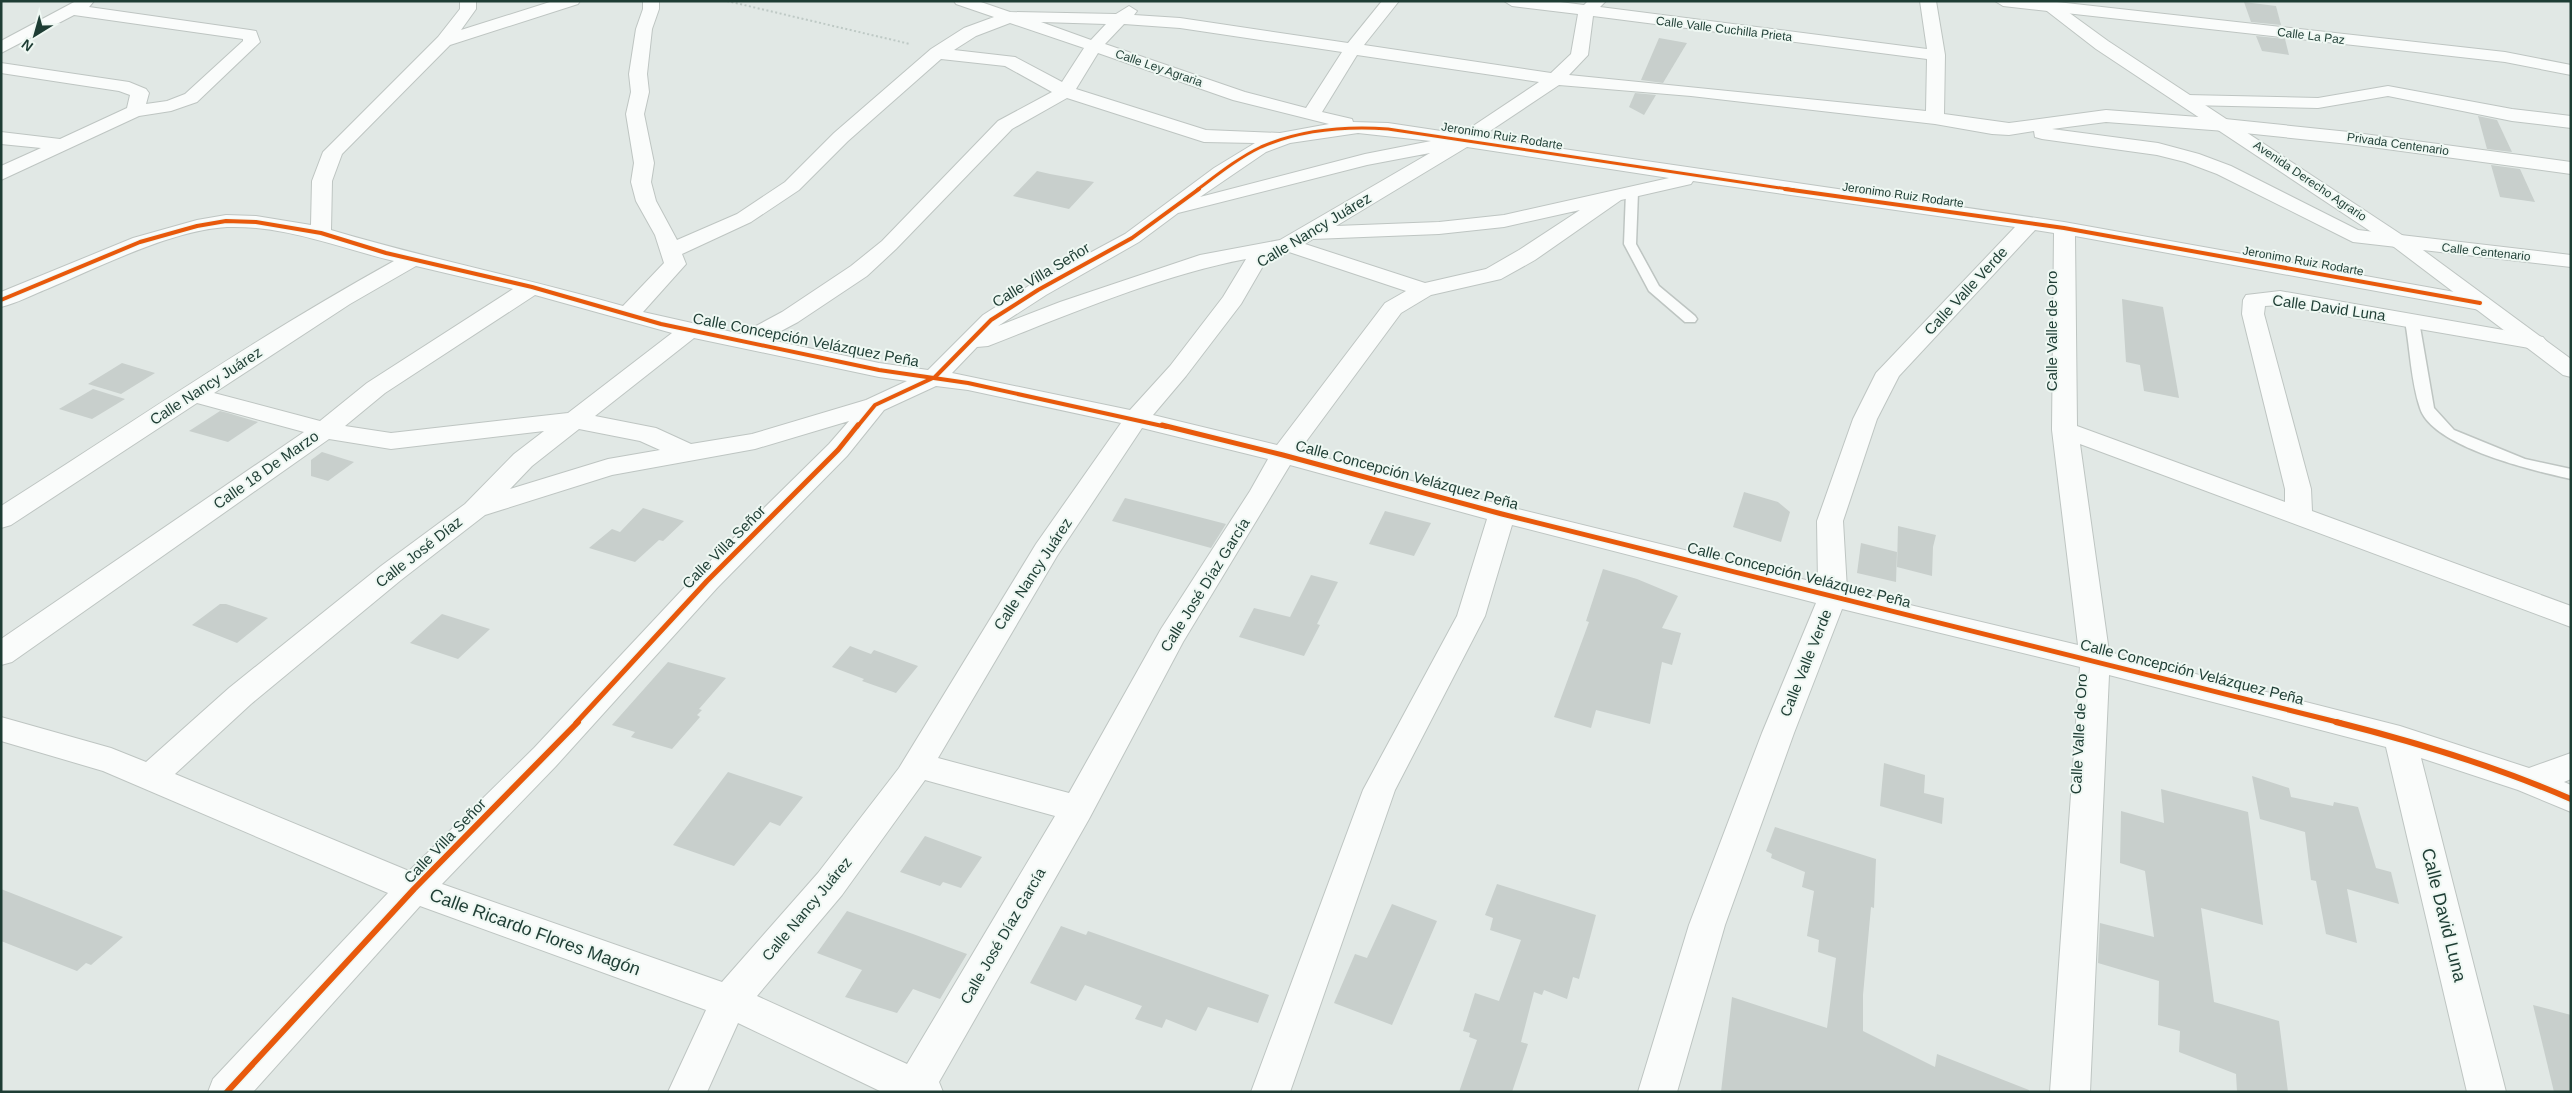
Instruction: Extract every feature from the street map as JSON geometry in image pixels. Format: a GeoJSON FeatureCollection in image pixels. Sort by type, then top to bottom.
{"type":"FeatureCollection","features":[{"type":"Feature","properties":{"kind":"street"},"geometry":{"type":"LineString","coordinates":[[1,48],[89,1]]}},
{"type":"Feature","properties":{"kind":"street"},"geometry":{"type":"LineString","coordinates":[[321,233],[322,181],[333,152],[444,40],[468,9],[468,1]]}},
{"type":"Feature","properties":{"kind":"street"},"geometry":{"type":"LineString","coordinates":[[444,40],[572,1]]}},
{"type":"Feature","properties":{"kind":"street"},"geometry":{"type":"LineString","coordinates":[[627,315],[675,264],[671,251],[646,201],[641,182],[644,163],[636,114],[640,92],[638,74],[644,29],[651,9],[651,1]]}},
{"type":"Feature","properties":{"kind":"street","name":"Calle Ley Agraria"},"geometry":{"type":"LineString","coordinates":[[962,1],[1316,122]]}},
{"type":"Feature","properties":{"kind":"street"},"geometry":{"type":"LineString","coordinates":[[743,342],[790,317],[859,270],[889,246],[1005,125],[1042,103],[1066,92],[1075,71],[1120,19],[1141,1]]}},
{"type":"Feature","properties":{"kind":"street"},"geometry":{"type":"LineString","coordinates":[[1316,122],[1353,48],[1391,1]]}},
{"type":"Feature","properties":{"kind":"street","name":"Calle Valle Cuchilla Prieta"},"geometry":{"type":"LineString","coordinates":[[1512,1],[1592,6],[1936,55]]}},
{"type":"Feature","properties":{"kind":"street"},"geometry":{"type":"LineString","coordinates":[[1928,1],[1936,55],[1935,118]]}},
{"type":"Feature","properties":{"kind":"street","name":"Calle La Paz"},"geometry":{"type":"LineString","coordinates":[[2003,1],[2046,4],[2506,57],[2571,70]]}},
{"type":"Feature","properties":{"kind":"street","name":"Avenida Derecho Agrario"},"geometry":{"type":"LineString","coordinates":[[2046,4],[2102,45],[2225,124],[2401,243],[2571,370]]}},
{"type":"Feature","properties":{"kind":"street","name":"Calle Villa Señor"},"geometry":{"type":"LineString","coordinates":[[1165,213],[1238,192],[1365,160],[1465,140],[1555,79],[1578,54],[1592,6]]}},
{"type":"Feature","properties":{"kind":"street"},"geometry":{"type":"LineString","coordinates":[[1,174],[135,111],[171,106],[191,98],[252,42],[250,35],[72,10]]}},
{"type":"Feature","properties":{"kind":"street"},"geometry":{"type":"LineString","coordinates":[[671,251],[744,218],[792,186],[841,137],[937,52],[970,32],[1010,17],[1120,19],[1180,23],[1555,79],[1691,91],[1935,118],[1976,126],[2009,129]]}},
{"type":"Feature","properties":{"kind":"street"},"geometry":{"type":"LineString","coordinates":[[937,52],[1008,61],[1066,92],[1204,136],[1285,138]]}},
{"type":"Feature","properties":{"kind":"street"},"geometry":{"type":"LineString","coordinates":[[1,68],[123,86],[140,94],[135,111]]}},
{"type":"Feature","properties":{"kind":"street"},"geometry":{"type":"LineString","coordinates":[[2188,100],[2318,103],[2388,91],[2512,115],[2571,122]]}},
{"type":"Feature","properties":{"kind":"street","name":"Privada Centenario"},"geometry":{"type":"LineString","coordinates":[[2009,129],[2106,116],[2225,124],[2349,138],[2571,168]]}},
{"type":"Feature","properties":{"kind":"street","name":"Calle Villa Señor"},"geometry":{"type":"LineString","coordinates":[[227,1092],[414,889],[545,757],[707,581],[838,450],[875,405],[935,377],[991,320],[1038,290],[1132,238],[1220,172],[1259,148],[1285,138],[1316,122]]}},
{"type":"Feature","properties":{"kind":"street","name":"Jeronimo Ruiz Rodarte"},"geometry":{"type":"LineString","coordinates":[[1316,122],[1388,129],[1697,176],[2064,228],[2480,303]]}},
{"type":"Feature","properties":{"kind":"street","name":"Calle Centenario"},"geometry":{"type":"LineString","coordinates":[[2009,129],[2158,148],[2192,158],[2224,170],[2353,236],[2571,262]]}},
{"type":"Feature","properties":{"kind":"street"},"geometry":{"type":"LineString","coordinates":[[1,138],[63,145]]}},
{"type":"Feature","properties":{"kind":"street","name":"Calle Nancy Juárez"},"geometry":{"type":"LineString","coordinates":[[687,1092],[729,1001],[830,884],[917,765],[1046,551],[1136,419],[1178,371],[1228,306],[1255,262],[1298,239],[1465,140]]}},
{"type":"Feature","properties":{"kind":"street"},"geometry":{"type":"LineString","coordinates":[[964,347],[1068,307],[1208,260],[1298,239],[1504,221],[1697,176]]}},
{"type":"Feature","properties":{"kind":"street","name":"Calle José Díaz García"},"geometry":{"type":"LineString","coordinates":[[917,1090],[1077,809],[1171,637],[1263,492],[1283,455],[1393,308],[1424,290],[1493,274],[1527,255],[1623,194]]}},
{"type":"Feature","properties":{"kind":"street","name":"Calle Concepción Velázquez Peña"},"geometry":{"type":"LineString","coordinates":[[1,300],[140,242],[197,226],[226,222],[256,222],[321,233],[414,259],[532,287],[627,315],[690,330],[879,370],[935,377],[1136,419],[1283,455],[1502,514],[2095,660],[2400,738],[2528,781],[2571,799]]}},
{"type":"Feature","properties":{"kind":"street","name":"Calle Valle Verde"},"geometry":{"type":"LineString","coordinates":[[1657,1092],[1707,925],[1778,733],[1833,597],[1830,520],[1865,420],[1888,373],[2030,223]]}},
{"type":"Feature","properties":{"kind":"street","name":"Calle Valle de Oro"},"geometry":{"type":"LineString","coordinates":[[2064,228],[2065,430],[2095,660],[2070,1092]]}},
{"type":"Feature","properties":{"kind":"street"},"geometry":{"type":"LineString","coordinates":[[1298,239],[1424,290]]}},
{"type":"Feature","properties":{"kind":"street","name":"Calle Nancy Juárez"},"geometry":{"type":"LineString","coordinates":[[1,519],[191,394],[342,299],[414,259]]}},
{"type":"Feature","properties":{"kind":"street","name":"Calle 18 De Marzo"},"geometry":{"type":"LineString","coordinates":[[1,654],[324,430],[376,388],[532,287]]}},
{"type":"Feature","properties":{"kind":"street","name":"Calle David Luna"},"geometry":{"type":"LineString","coordinates":[[2298,516],[2298,489],[2253,314],[2254,300],[2280,298],[2535,342]]}},
{"type":"Feature","properties":{"kind":"street","name":"Calle José Díaz"},"geometry":{"type":"LineString","coordinates":[[150,777],[293,653],[390,573],[474,510],[523,460],[690,330]]}},
{"type":"Feature","properties":{"kind":"street"},"geometry":{"type":"LineString","coordinates":[[191,394],[324,430],[391,441],[573,420],[647,434],[687,452]]}},
{"type":"Feature","properties":{"kind":"street"},"geometry":{"type":"LineString","coordinates":[[474,510],[608,467],[755,441],[875,405]]}},
{"type":"Feature","properties":{"kind":"street"},"geometry":{"type":"LineString","coordinates":[[2065,430],[2571,617]]}},
{"type":"Feature","properties":{"kind":"street"},"geometry":{"type":"LineString","coordinates":[[1270,1092],[1379,790],[1471,616],[1502,514]]}},
{"type":"Feature","properties":{"kind":"street","name":"Calle Ricardo Flores Magón"},"geometry":{"type":"LineString","coordinates":[[1,729],[111,761],[414,889],[729,1001],[917,1090]]}},
{"type":"Feature","properties":{"kind":"street","name":"Calle David Luna"},"geometry":{"type":"LineString","coordinates":[[2400,738],[2487,1092]]}},
{"type":"Feature","properties":{"kind":"street"},"geometry":{"type":"LineString","coordinates":[[917,765],[1077,809]]}},
{"type":"Feature","properties":{"kind":"street"},"geometry":{"type":"LineString","coordinates":[[2528,781],[2571,766]]}},
{"type":"Feature","properties":{"kind":"lane"},"geometry":{"type":"LineString","coordinates":[[1623,194],[1630,244],[1654,288],[1690,319]]}},
{"type":"Feature","properties":{"kind":"lane"},"geometry":{"type":"LineString","coordinates":[[2412,321],[2428,409],[2448,433],[2521,463],[2571,474]]}},
{"type":"Feature","properties":{"kind":"path"},"geometry":{"type":"LineString","coordinates":[[726,1],[937,52]]}},
{"type":"Feature","properties":{"kind":"building"},"geometry":{"type":"Polygon","coordinates":[[[2244,2],[2276,6],[2281,25],[2251,22],[2244,2]]]}},
{"type":"Feature","properties":{"kind":"building"},"geometry":{"type":"Polygon","coordinates":[[[2256,36],[2285,39],[2289,55],[2262,51],[2256,36]]]}},
{"type":"Feature","properties":{"kind":"building"},"geometry":{"type":"Polygon","coordinates":[[[1659,38],[1687,43],[1663,83],[1641,80],[1659,38]]]}},
{"type":"Feature","properties":{"kind":"building"},"geometry":{"type":"Polygon","coordinates":[[[1635,93],[1656,95],[1644,115],[1629,107],[1635,93]]]}},
{"type":"Feature","properties":{"kind":"building"},"geometry":{"type":"Polygon","coordinates":[[[2478,116],[2497,120],[2512,152],[2487,149],[2478,116]]]}},
{"type":"Feature","properties":{"kind":"building"},"geometry":{"type":"Polygon","coordinates":[[[2491,165],[2520,169],[2535,202],[2500,197],[2491,165]]]}},
{"type":"Feature","properties":{"kind":"building"},"geometry":{"type":"Polygon","coordinates":[[[1037,171],[1094,182],[1069,209],[1013,196],[1037,171]]]}},
{"type":"Feature","properties":{"kind":"building"},"geometry":{"type":"Polygon","coordinates":[[[2122,299],[2163,307],[2179,398],[2144,391],[2140,365],[2126,362],[2122,299]]]}},
{"type":"Feature","properties":{"kind":"building"},"geometry":{"type":"Polygon","coordinates":[[[122,363],[155,373],[121,394],[88,384],[122,363]]]}},
{"type":"Feature","properties":{"kind":"building"},"geometry":{"type":"Polygon","coordinates":[[[93,389],[125,399],[92,419],[59,409],[93,389]]]}},
{"type":"Feature","properties":{"kind":"building"},"geometry":{"type":"Polygon","coordinates":[[[220,411],[258,422],[228,442],[189,431],[220,411]]]}},
{"type":"Feature","properties":{"kind":"building"},"geometry":{"type":"Polygon","coordinates":[[[322,452],[354,462],[328,481],[311,476],[311,460],[322,452]]]}},
{"type":"Feature","properties":{"kind":"building"},"geometry":{"type":"Polygon","coordinates":[[[1744,492],[1778,502],[1790,512],[1781,542],[1733,527],[1744,492]]]}},
{"type":"Feature","properties":{"kind":"building"},"geometry":{"type":"Polygon","coordinates":[[[1125,498],[1226,524],[1211,548],[1112,521],[1125,498]]]}},
{"type":"Feature","properties":{"kind":"building"},"geometry":{"type":"Polygon","coordinates":[[[643,508],[684,521],[663,541],[659,540],[635,562],[589,548],[612,529],[620,532],[643,508]]]}},
{"type":"Feature","properties":{"kind":"building"},"geometry":{"type":"Polygon","coordinates":[[[1385,511],[1431,523],[1414,556],[1369,544],[1385,511]]]}},
{"type":"Feature","properties":{"kind":"building"},"geometry":{"type":"Polygon","coordinates":[[[1898,526],[1936,535],[1933,547],[1932,576],[1897,567],[1898,526]]]}},
{"type":"Feature","properties":{"kind":"building"},"geometry":{"type":"Polygon","coordinates":[[[1861,543],[1897,552],[1896,582],[1857,573],[1861,543]]]}},
{"type":"Feature","properties":{"kind":"building"},"geometry":{"type":"Polygon","coordinates":[[[1603,569],[1637,579],[1678,596],[1662,628],[1681,633],[1672,665],[1662,662],[1650,724],[1596,710],[1591,728],[1554,717],[1589,622],[1586,621],[1603,569]]]}},
{"type":"Feature","properties":{"kind":"building"},"geometry":{"type":"Polygon","coordinates":[[[1311,575],[1338,582],[1317,624],[1320,625],[1304,656],[1239,637],[1254,608],[1290,617],[1311,575]]]}},
{"type":"Feature","properties":{"kind":"building"},"geometry":{"type":"Polygon","coordinates":[[[220,604],[226,604],[268,618],[237,643],[192,625],[220,604]]]}},
{"type":"Feature","properties":{"kind":"building"},"geometry":{"type":"Polygon","coordinates":[[[442,614],[490,629],[458,659],[410,643],[442,614]]]}},
{"type":"Feature","properties":{"kind":"building"},"geometry":{"type":"Polygon","coordinates":[[[850,646],[871,654],[874,650],[918,666],[896,693],[862,681],[864,679],[832,667],[850,646]]]}},
{"type":"Feature","properties":{"kind":"building"},"geometry":{"type":"Polygon","coordinates":[[[668,662],[726,678],[699,709],[702,710],[697,715],[700,717],[672,749],[631,737],[635,732],[612,725],[668,662]]]}},
{"type":"Feature","properties":{"kind":"building"},"geometry":{"type":"Polygon","coordinates":[[[1884,763],[1925,775],[1924,793],[1944,798],[1942,824],[1880,806],[1884,763]]]}},
{"type":"Feature","properties":{"kind":"building"},"geometry":{"type":"Polygon","coordinates":[[[728,772],[803,797],[780,826],[770,822],[734,866],[673,845],[728,772]]]}},
{"type":"Feature","properties":{"kind":"building"},"geometry":{"type":"Polygon","coordinates":[[[2252,776],[2289,788],[2291,797],[2333,806],[2334,802],[2358,807],[2376,868],[2391,872],[2399,904],[2347,889],[2357,943],[2326,934],[2316,881],[2311,880],[2305,832],[2260,819],[2252,776]]]}},
{"type":"Feature","properties":{"kind":"building"},"geometry":{"type":"Polygon","coordinates":[[[2161,789],[2248,812],[2263,925],[2201,908],[2214,1002],[2279,1021],[2288,1092],[2237,1092],[2236,1074],[2179,1052],[2180,1031],[2158,1025],[2159,981],[2098,963],[2100,923],[2154,937],[2145,871],[2120,863],[2121,811],[2164,823],[2161,789]]]}},
{"type":"Feature","properties":{"kind":"building"},"geometry":{"type":"Polygon","coordinates":[[[1775,827],[1876,859],[1874,908],[1871,907],[1863,995],[1863,1031],[1935,1067],[1937,1054],[2029,1090],[2029,1092],[1721,1092],[1732,997],[1827,1028],[1836,958],[1818,952],[1819,940],[1807,936],[1814,891],[1802,887],[1805,872],[1771,858],[1772,854],[1766,851],[1775,827]]]}},
{"type":"Feature","properties":{"kind":"building"},"geometry":{"type":"Polygon","coordinates":[[[925,836],[982,857],[961,888],[943,882],[940,886],[900,872],[925,836]]]}},
{"type":"Feature","properties":{"kind":"building"},"geometry":{"type":"Polygon","coordinates":[[[1497,884],[1596,915],[1579,979],[1573,977],[1567,999],[1544,990],[1542,995],[1534,992],[1521,1042],[1528,1044],[1512,1092],[1459,1092],[1477,1040],[1469,1037],[1470,1033],[1463,1031],[1475,993],[1499,1001],[1521,940],[1490,930],[1493,918],[1485,915],[1497,884]]]}},
{"type":"Feature","properties":{"kind":"building"},"geometry":{"type":"Polygon","coordinates":[[[1,889],[123,937],[91,965],[86,963],[77,971],[1,941],[1,889]]]}},
{"type":"Feature","properties":{"kind":"building"},"geometry":{"type":"Polygon","coordinates":[[[1392,904],[1437,921],[1392,1025],[1334,1003],[1355,954],[1367,958],[1392,904]]]}},
{"type":"Feature","properties":{"kind":"building"},"geometry":{"type":"Polygon","coordinates":[[[847,911],[967,954],[940,999],[913,989],[897,1013],[845,997],[862,970],[817,953],[847,911]]]}},
{"type":"Feature","properties":{"kind":"building"},"geometry":{"type":"Polygon","coordinates":[[[1061,926],[1086,935],[1088,931],[1269,995],[1258,1023],[1208,1007],[1196,1031],[1166,1019],[1162,1028],[1135,1019],[1142,1006],[1085,985],[1076,1001],[1030,983],[1061,926]]]}},
{"type":"Feature","properties":{"kind":"building"},"geometry":{"type":"Polygon","coordinates":[[[2533,1005],[2571,1015],[2571,1092],[2554,1092],[2533,1005]]]}},
{"type":"Feature","properties":{"kind":"cycle path"},"geometry":{"type":"LineString","coordinates":[[227,1092],[414,889],[545,757],[707,581],[838,450],[875,405],[935,377],[991,320],[1038,290],[1132,238],[1221,172],[1259,148],[1285,138],[1320,131],[1358,127],[1388,129],[1697,176],[2064,228],[2480,303]]}},
{"type":"Feature","properties":{"kind":"cycle path"},"geometry":{"type":"LineString","coordinates":[[1,300],[140,242],[197,226],[226,221],[256,222],[321,233],[386,253],[532,287],[661,324],[879,370],[968,383],[1136,419],[1283,455],[1502,514],[2095,660],[2400,738],[2529,781],[2571,799]]}}]}
